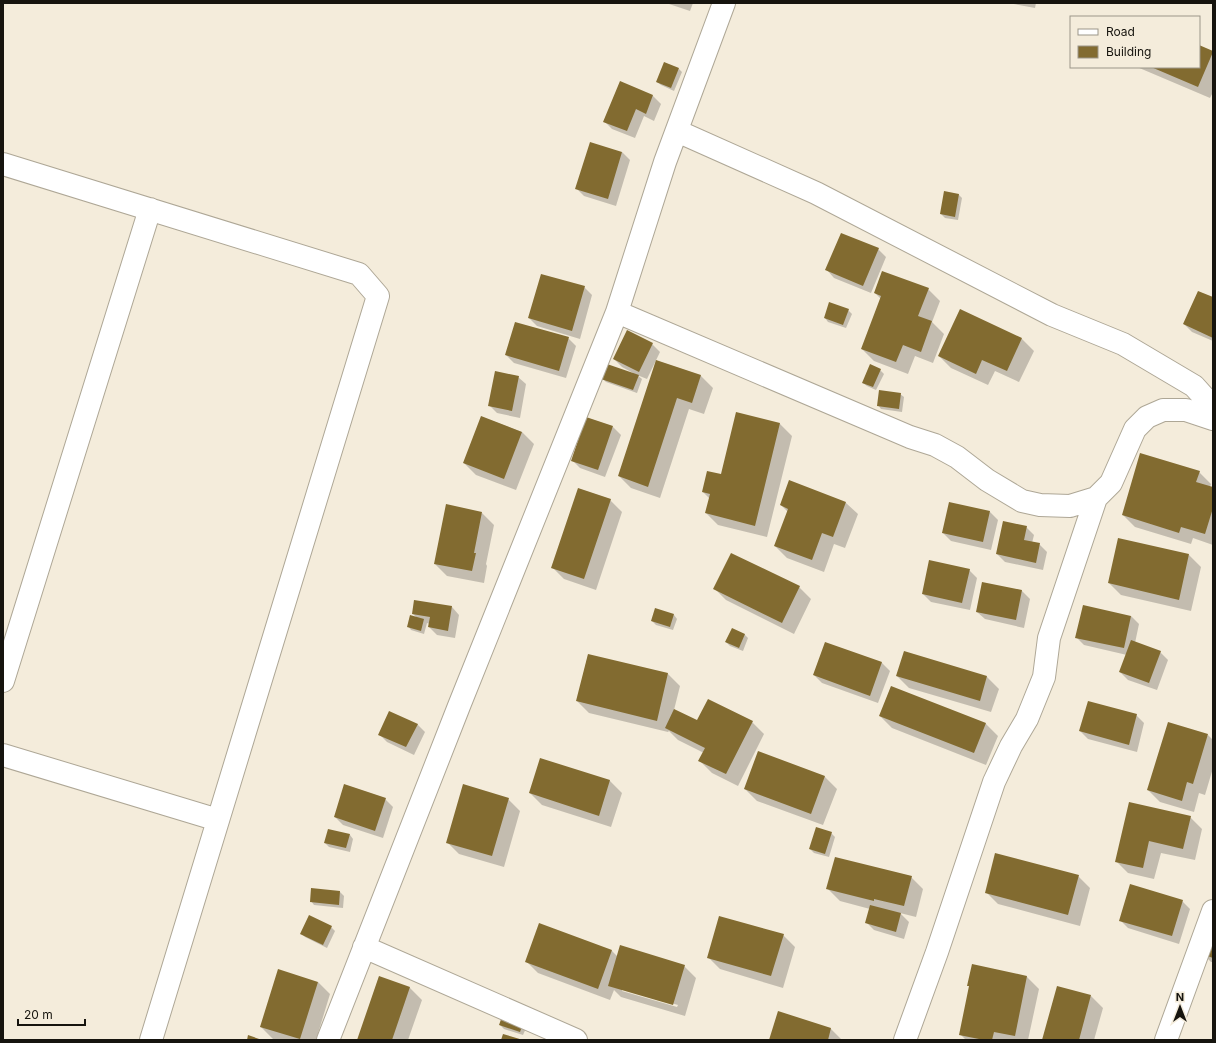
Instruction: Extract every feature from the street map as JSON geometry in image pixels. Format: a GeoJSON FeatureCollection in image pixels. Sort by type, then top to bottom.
{"type":"FeatureCollection","features":[{"type":"Feature","properties":{"kind":"street"},"geometry":{"type":"LineString","coordinates":[[328,1040],[459,706],[617,312],[665,162],[724,3]]}},
{"type":"Feature","properties":{"kind":"street"},"geometry":{"type":"LineString","coordinates":[[677,131],[816,193],[1052,315],[1123,344],[1194,386],[1213,407]]}},
{"type":"Feature","properties":{"kind":"street"},"geometry":{"type":"LineString","coordinates":[[3,164],[359,274],[378,296],[151,1040]]}},
{"type":"Feature","properties":{"kind":"street"},"geometry":{"type":"LineString","coordinates":[[3,681],[150,209]]}},
{"type":"Feature","properties":{"kind":"street"},"geometry":{"type":"LineString","coordinates":[[617,312],[910,437],[935,445],[957,457],[987,480],[1022,501],[1040,505],[1070,506],[1096,498]]}},
{"type":"Feature","properties":{"kind":"street"},"geometry":{"type":"LineString","coordinates":[[905,1040],[937,952],[994,782],[1011,746],[1027,720],[1044,677],[1049,638],[1096,498],[1111,483],[1135,429],[1147,416],[1163,410],[1186,410],[1213,418]]}},
{"type":"Feature","properties":{"kind":"street"},"geometry":{"type":"LineString","coordinates":[[3,755],[218,820]]}},
{"type":"Feature","properties":{"kind":"street"},"geometry":{"type":"LineString","coordinates":[[1166,1040],[1213,911]]}},
{"type":"Feature","properties":{"kind":"street"},"geometry":{"type":"LineString","coordinates":[[364,947],[576,1040]]}},
{"type":"Feature","properties":{"kind":"building"},"geometry":{"type":"Polygon","coordinates":[[[1200,45],[1213,52],[1198,87],[1153,68],[1200,68],[1200,45]]]}},
{"type":"Feature","properties":{"kind":"building"},"geometry":{"type":"Polygon","coordinates":[[[664,62],[679,68],[671,88],[656,82],[664,62]]]}},
{"type":"Feature","properties":{"kind":"building"},"geometry":{"type":"Polygon","coordinates":[[[620,81],[653,95],[646,114],[636,109],[627,131],[603,122],[620,81]]]}},
{"type":"Feature","properties":{"kind":"building"},"geometry":{"type":"Polygon","coordinates":[[[590,142],[622,152],[608,199],[575,189],[590,142]]]}},
{"type":"Feature","properties":{"kind":"building"},"geometry":{"type":"Polygon","coordinates":[[[944,191],[959,194],[955,217],[940,214],[944,191]]]}},
{"type":"Feature","properties":{"kind":"building"},"geometry":{"type":"Polygon","coordinates":[[[841,233],[879,248],[863,286],[825,270],[841,233]]]}},
{"type":"Feature","properties":{"kind":"building"},"geometry":{"type":"Polygon","coordinates":[[[882,271],[929,288],[918,316],[932,321],[921,352],[903,345],[896,362],[861,349],[881,296],[874,293],[882,271]]]}},
{"type":"Feature","properties":{"kind":"building"},"geometry":{"type":"Polygon","coordinates":[[[541,274],[585,286],[572,331],[528,318],[541,274]]]}},
{"type":"Feature","properties":{"kind":"building"},"geometry":{"type":"Polygon","coordinates":[[[1198,291],[1213,297],[1213,338],[1183,324],[1198,291]]]}},
{"type":"Feature","properties":{"kind":"building"},"geometry":{"type":"Polygon","coordinates":[[[829,302],[849,309],[843,325],[824,318],[829,302]]]}},
{"type":"Feature","properties":{"kind":"building"},"geometry":{"type":"Polygon","coordinates":[[[960,309],[1022,338],[1007,371],[982,360],[976,374],[938,356],[960,309]]]}},
{"type":"Feature","properties":{"kind":"building"},"geometry":{"type":"Polygon","coordinates":[[[515,322],[569,337],[559,371],[505,355],[515,322]]]}},
{"type":"Feature","properties":{"kind":"building"},"geometry":{"type":"Polygon","coordinates":[[[627,330],[653,343],[639,372],[613,359],[627,330]]]}},
{"type":"Feature","properties":{"kind":"building"},"geometry":{"type":"Polygon","coordinates":[[[656,360],[701,375],[692,403],[677,398],[648,487],[618,476],[656,360]]]}},
{"type":"Feature","properties":{"kind":"building"},"geometry":{"type":"Polygon","coordinates":[[[607,364],[639,375],[633,390],[601,379],[607,364]]]}},
{"type":"Feature","properties":{"kind":"building"},"geometry":{"type":"Polygon","coordinates":[[[870,364],[881,369],[873,387],[862,383],[870,364]]]}},
{"type":"Feature","properties":{"kind":"building"},"geometry":{"type":"Polygon","coordinates":[[[495,371],[519,376],[512,411],[488,406],[495,371]]]}},
{"type":"Feature","properties":{"kind":"building"},"geometry":{"type":"Polygon","coordinates":[[[879,390],[901,393],[899,409],[877,406],[879,390]]]}},
{"type":"Feature","properties":{"kind":"building"},"geometry":{"type":"Polygon","coordinates":[[[736,412],[780,423],[755,526],[705,513],[710,494],[702,492],[707,471],[721,474],[736,412]]]}},
{"type":"Feature","properties":{"kind":"building"},"geometry":{"type":"Polygon","coordinates":[[[481,416],[522,432],[504,479],[463,463],[481,416]]]}},
{"type":"Feature","properties":{"kind":"building"},"geometry":{"type":"Polygon","coordinates":[[[586,417],[613,426],[598,470],[571,461],[586,417]]]}},
{"type":"Feature","properties":{"kind":"building"},"geometry":{"type":"Polygon","coordinates":[[[1140,453],[1200,471],[1196,482],[1213,487],[1213,508],[1205,534],[1181,527],[1179,533],[1122,515],[1140,453]]]}},
{"type":"Feature","properties":{"kind":"building"},"geometry":{"type":"Polygon","coordinates":[[[789,480],[846,502],[833,537],[822,533],[812,560],[774,546],[788,509],[780,505],[789,480]]]}},
{"type":"Feature","properties":{"kind":"building"},"geometry":{"type":"Polygon","coordinates":[[[578,488],[611,499],[584,579],[551,568],[578,488]]]}},
{"type":"Feature","properties":{"kind":"building"},"geometry":{"type":"Polygon","coordinates":[[[949,502],[990,511],[983,542],[942,533],[949,502]]]}},
{"type":"Feature","properties":{"kind":"building"},"geometry":{"type":"Polygon","coordinates":[[[446,504],[482,512],[472,571],[434,564],[446,504]]]}},
{"type":"Feature","properties":{"kind":"building"},"geometry":{"type":"Polygon","coordinates":[[[1003,521],[1027,526],[1024,540],[1040,543],[1036,563],[996,554],[1003,521]]]}},
{"type":"Feature","properties":{"kind":"building"},"geometry":{"type":"Polygon","coordinates":[[[1118,538],[1189,554],[1179,600],[1108,583],[1118,538]]]}},
{"type":"Feature","properties":{"kind":"building"},"geometry":{"type":"Polygon","coordinates":[[[731,553],[800,586],[782,623],[713,589],[731,553]]]}},
{"type":"Feature","properties":{"kind":"building"},"geometry":{"type":"Polygon","coordinates":[[[929,560],[970,569],[962,603],[922,594],[929,560]]]}},
{"type":"Feature","properties":{"kind":"building"},"geometry":{"type":"Polygon","coordinates":[[[982,582],[1022,590],[1016,620],[976,612],[982,582]]]}},
{"type":"Feature","properties":{"kind":"building"},"geometry":{"type":"Polygon","coordinates":[[[414,600],[452,606],[448,631],[428,627],[430,617],[412,614],[414,600]]]}},
{"type":"Feature","properties":{"kind":"building"},"geometry":{"type":"Polygon","coordinates":[[[1083,605],[1131,616],[1124,648],[1075,638],[1083,605]]]}},
{"type":"Feature","properties":{"kind":"building"},"geometry":{"type":"Polygon","coordinates":[[[655,608],[674,614],[670,627],[651,621],[655,608]]]}},
{"type":"Feature","properties":{"kind":"building"},"geometry":{"type":"Polygon","coordinates":[[[410,615],[424,619],[421,631],[407,627],[410,615]]]}},
{"type":"Feature","properties":{"kind":"building"},"geometry":{"type":"Polygon","coordinates":[[[732,628],[745,634],[739,648],[725,642],[732,628]]]}},
{"type":"Feature","properties":{"kind":"building"},"geometry":{"type":"Polygon","coordinates":[[[1131,640],[1161,651],[1149,683],[1119,672],[1131,640]]]}},
{"type":"Feature","properties":{"kind":"building"},"geometry":{"type":"Polygon","coordinates":[[[825,642],[882,662],[870,696],[813,675],[825,642]]]}},
{"type":"Feature","properties":{"kind":"building"},"geometry":{"type":"Polygon","coordinates":[[[904,651],[987,676],[980,701],[896,676],[904,651]]]}},
{"type":"Feature","properties":{"kind":"building"},"geometry":{"type":"Polygon","coordinates":[[[588,654],[668,673],[657,721],[576,701],[588,654]]]}},
{"type":"Feature","properties":{"kind":"building"},"geometry":{"type":"Polygon","coordinates":[[[891,686],[986,723],[974,753],[879,716],[891,686]]]}},
{"type":"Feature","properties":{"kind":"building"},"geometry":{"type":"Polygon","coordinates":[[[708,699],[753,721],[726,774],[698,761],[705,748],[665,728],[674,709],[697,720],[708,699]]]}},
{"type":"Feature","properties":{"kind":"building"},"geometry":{"type":"Polygon","coordinates":[[[1088,701],[1137,714],[1129,745],[1079,731],[1088,701]]]}},
{"type":"Feature","properties":{"kind":"building"},"geometry":{"type":"Polygon","coordinates":[[[389,711],[418,724],[406,747],[378,735],[389,711]]]}},
{"type":"Feature","properties":{"kind":"building"},"geometry":{"type":"Polygon","coordinates":[[[1168,722],[1208,734],[1193,784],[1187,782],[1182,801],[1147,790],[1168,722]]]}},
{"type":"Feature","properties":{"kind":"building"},"geometry":{"type":"Polygon","coordinates":[[[758,751],[825,776],[811,814],[744,789],[758,751]]]}},
{"type":"Feature","properties":{"kind":"building"},"geometry":{"type":"Polygon","coordinates":[[[540,758],[610,780],[599,816],[529,793],[540,758]]]}},
{"type":"Feature","properties":{"kind":"building"},"geometry":{"type":"Polygon","coordinates":[[[344,784],[386,798],[375,831],[334,817],[344,784]]]}},
{"type":"Feature","properties":{"kind":"building"},"geometry":{"type":"Polygon","coordinates":[[[463,784],[509,798],[492,856],[446,843],[463,784]]]}},
{"type":"Feature","properties":{"kind":"building"},"geometry":{"type":"Polygon","coordinates":[[[1129,802],[1191,816],[1183,849],[1149,841],[1143,868],[1115,862],[1129,802]]]}},
{"type":"Feature","properties":{"kind":"building"},"geometry":{"type":"Polygon","coordinates":[[[816,827],[832,832],[825,854],[809,849],[816,827]]]}},
{"type":"Feature","properties":{"kind":"building"},"geometry":{"type":"Polygon","coordinates":[[[328,829],[350,834],[346,848],[324,843],[328,829]]]}},
{"type":"Feature","properties":{"kind":"building"},"geometry":{"type":"Polygon","coordinates":[[[995,853],[1079,875],[1068,915],[985,893],[995,853]]]}},
{"type":"Feature","properties":{"kind":"building"},"geometry":{"type":"Polygon","coordinates":[[[835,857],[912,876],[904,906],[874,899],[874,901],[826,889],[835,857]]]}},
{"type":"Feature","properties":{"kind":"building"},"geometry":{"type":"Polygon","coordinates":[[[1130,884],[1183,900],[1172,936],[1119,921],[1130,884]]]}},
{"type":"Feature","properties":{"kind":"building"},"geometry":{"type":"Polygon","coordinates":[[[311,888],[340,891],[339,905],[310,902],[311,888]]]}},
{"type":"Feature","properties":{"kind":"building"},"geometry":{"type":"Polygon","coordinates":[[[870,905],[901,913],[896,932],[865,923],[870,905]]]}},
{"type":"Feature","properties":{"kind":"building"},"geometry":{"type":"Polygon","coordinates":[[[309,915],[332,926],[323,945],[300,934],[309,915]]]}},
{"type":"Feature","properties":{"kind":"building"},"geometry":{"type":"Polygon","coordinates":[[[719,916],[784,934],[771,976],[707,958],[719,916]]]}},
{"type":"Feature","properties":{"kind":"building"},"geometry":{"type":"Polygon","coordinates":[[[1213,922],[1213,958],[1202,954],[1213,922]]]}},
{"type":"Feature","properties":{"kind":"building"},"geometry":{"type":"Polygon","coordinates":[[[539,923],[612,950],[598,989],[525,962],[539,923]]]}},
{"type":"Feature","properties":{"kind":"building"},"geometry":{"type":"Polygon","coordinates":[[[620,945],[685,965],[673,1005],[608,986],[620,945]]]}},
{"type":"Feature","properties":{"kind":"building"},"geometry":{"type":"Polygon","coordinates":[[[972,964],[1027,976],[1015,1036],[994,1032],[992,1040],[984,1040],[959,1035],[972,964]]]}},
{"type":"Feature","properties":{"kind":"building"},"geometry":{"type":"Polygon","coordinates":[[[278,969],[318,982],[300,1039],[260,1027],[278,969]]]}},
{"type":"Feature","properties":{"kind":"building"},"geometry":{"type":"Polygon","coordinates":[[[379,976],[410,987],[392,1040],[357,1040],[379,976]]]}},
{"type":"Feature","properties":{"kind":"building"},"geometry":{"type":"Polygon","coordinates":[[[1057,986],[1091,995],[1079,1040],[1042,1040],[1057,986]]]}},
{"type":"Feature","properties":{"kind":"building"},"geometry":{"type":"Polygon","coordinates":[[[778,1011],[831,1028],[828,1040],[769,1040],[778,1011]]]}},
{"type":"Feature","properties":{"kind":"building"},"geometry":{"type":"Polygon","coordinates":[[[503,1014],[524,1021],[520,1032],[499,1025],[503,1014]]]}},
{"type":"Feature","properties":{"kind":"building"},"geometry":{"type":"Polygon","coordinates":[[[503,1034],[523,1040],[501,1040],[503,1034]]]}},
{"type":"Feature","properties":{"kind":"building"},"geometry":{"type":"Polygon","coordinates":[[[248,1035],[262,1040],[247,1040],[248,1035]]]}}]}
